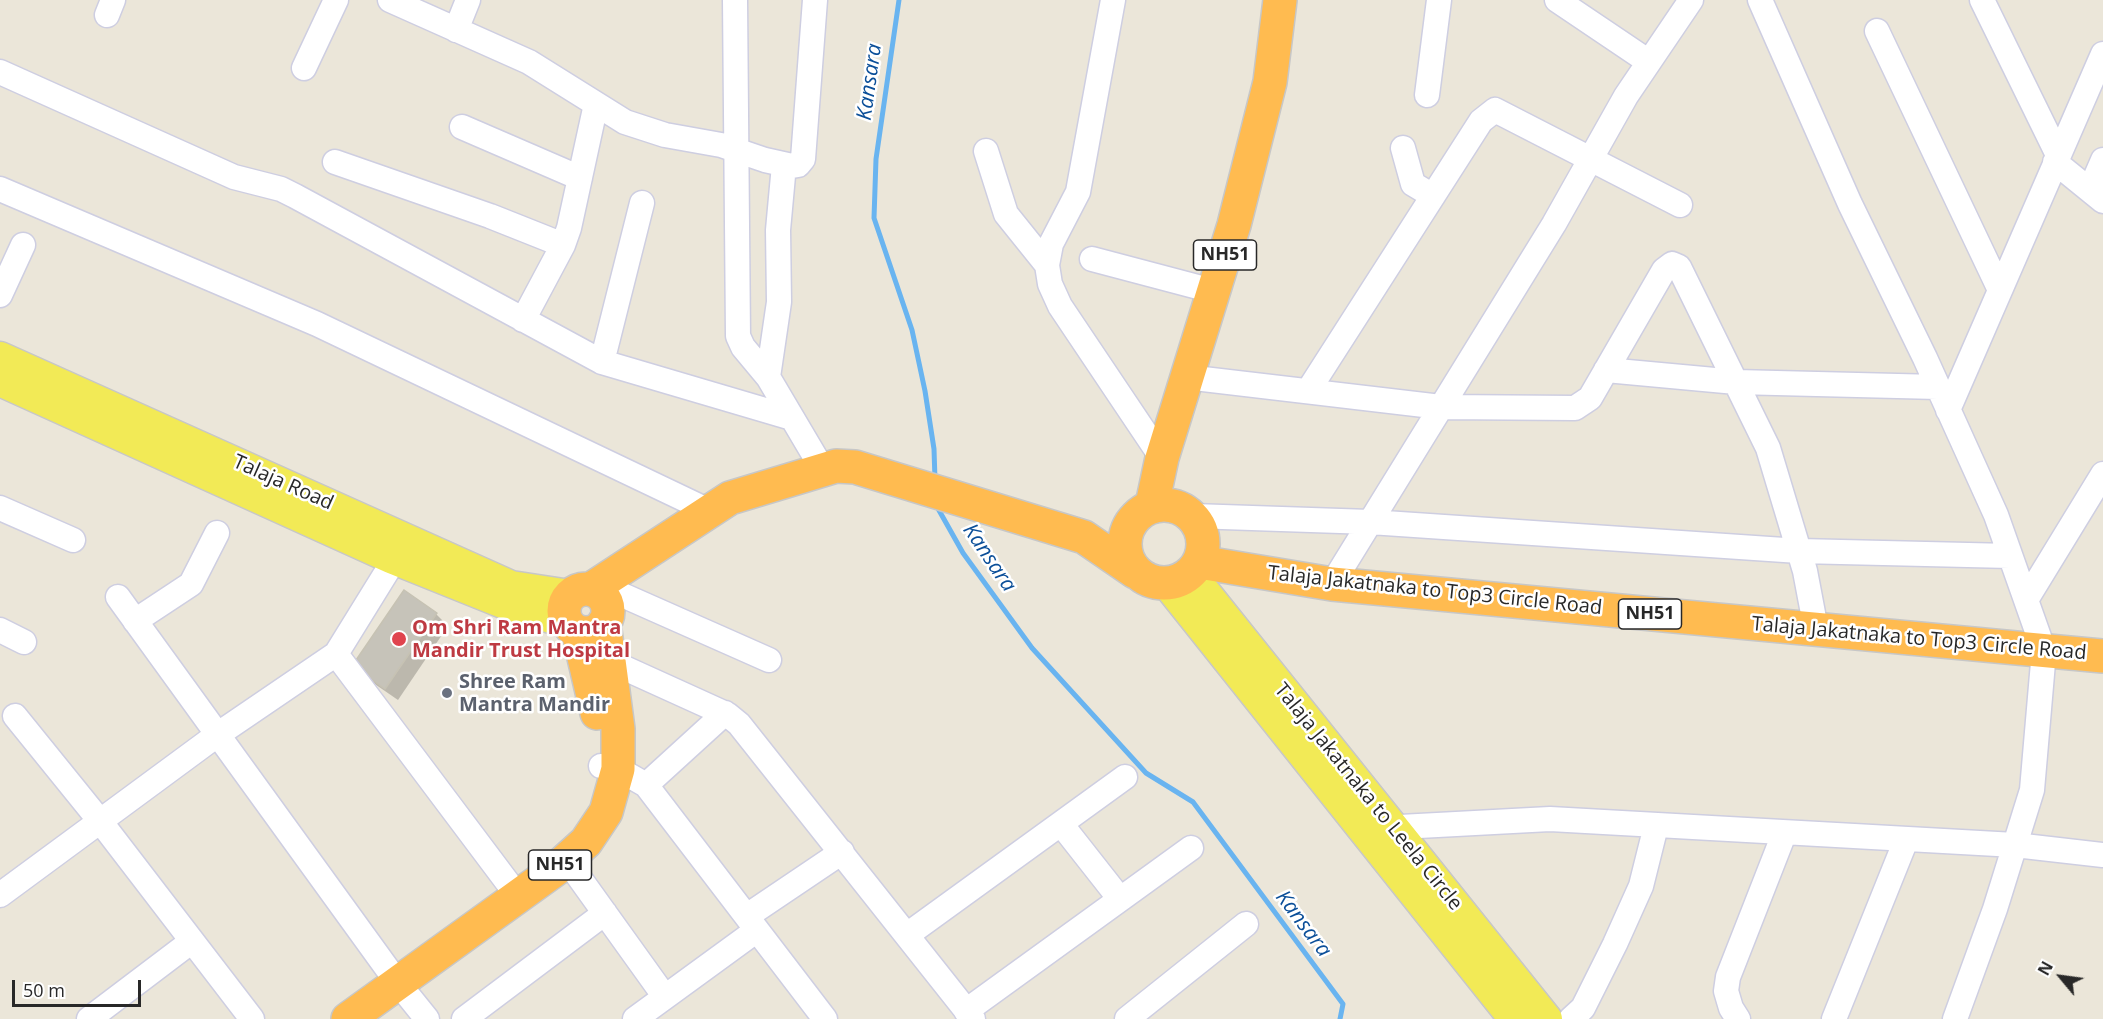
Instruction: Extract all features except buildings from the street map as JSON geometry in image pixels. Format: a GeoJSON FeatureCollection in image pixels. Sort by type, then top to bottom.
{"type":"FeatureCollection","features":[{"type":"Feature","properties":{"kind":"highway","name":"NH51"},"geometry":{"type":"LineString","coordinates":[[1161,512],[1162,458],[1234,225],[1269,82],[1280,0]]}},
{"type":"Feature","properties":{"kind":"highway","name":"NH51"},"geometry":{"type":"LineString","coordinates":[[1135,572],[1126,557],[1124,539],[1161,512],[1266,164],[1297,0]]}},
{"type":"Feature","properties":{"kind":"highway","name":"NH51"},"geometry":{"type":"LineString","coordinates":[[591,608],[709,511],[737,494],[836,466],[855,467],[1081,536],[1149,582],[1185,573]]}},
{"type":"Feature","properties":{"kind":"highway","name":"NH51"},"geometry":{"type":"LineString","coordinates":[[591,608],[753,504],[775,484]]}},
{"type":"Feature","properties":{"kind":"highway"},"geometry":{"type":"LineString","coordinates":[[1081,536],[1161,512],[1202,532],[1203,550],[1185,573]]}},
{"type":"Feature","properties":{"kind":"highway","name":"Talaja Jakatnaka to Top3 Circle Road"},"geometry":{"type":"LineString","coordinates":[[1185,573],[1332,584],[2103,656]]}},
{"type":"Feature","properties":{"kind":"highway","name":"NH51"},"geometry":{"type":"LineString","coordinates":[[348,1019],[394,977],[508,883],[549,855],[581,825],[596,801],[609,768],[618,729],[609,661],[591,608]]}},
{"type":"Feature","properties":{"kind":"highway","name":"NH51"},"geometry":{"type":"LineString","coordinates":[[323,1019],[394,977],[566,859],[586,842],[606,812],[609,768],[599,721],[591,608]]}},
{"type":"Feature","properties":{"kind":"main road","name":"Talaja Road"},"geometry":{"type":"LineString","coordinates":[[0,357],[401,549],[508,604],[591,608]]}},
{"type":"Feature","properties":{"kind":"main road","name":"Talaja Road"},"geometry":{"type":"LineString","coordinates":[[0,381],[401,549]]}},
{"type":"Feature","properties":{"kind":"main road","name":"Talaja Jakatnaka to Leela Circle"},"geometry":{"type":"LineString","coordinates":[[1185,573],[1391,827],[1511,1010]]}},
{"type":"Feature","properties":{"kind":"main road","name":"Talaja Jakatnaka to Leela Circle"},"geometry":{"type":"LineString","coordinates":[[1185,573],[1361,829],[1511,1010],[1547,1019]]}},
{"type":"Feature","properties":{"kind":"street"},"geometry":{"type":"LineString","coordinates":[[304,69],[336,0]]}},
{"type":"Feature","properties":{"kind":"street"},"geometry":{"type":"LineString","coordinates":[[390,0],[529,62],[625,122],[665,135],[737,151],[784,165],[798,165],[803,159],[815,0]]}},
{"type":"Feature","properties":{"kind":"street"},"geometry":{"type":"LineString","coordinates":[[456,30],[468,0]]}},
{"type":"Feature","properties":{"kind":"street"},"geometry":{"type":"LineString","coordinates":[[735,0],[738,336],[743,347],[768,377],[823,470]]}},
{"type":"Feature","properties":{"kind":"street"},"geometry":{"type":"LineString","coordinates":[[1113,0],[1078,192],[1051,244],[1047,265],[1050,284],[1060,306],[1162,458]]}},
{"type":"Feature","properties":{"kind":"street"},"geometry":{"type":"LineString","coordinates":[[1427,95],[1439,0]]}},
{"type":"Feature","properties":{"kind":"street"},"geometry":{"type":"LineString","coordinates":[[1557,0],[1649,62]]}},
{"type":"Feature","properties":{"kind":"street"},"geometry":{"type":"LineString","coordinates":[[1332,584],[1554,224],[1626,96],[1691,0]]}},
{"type":"Feature","properties":{"kind":"street"},"geometry":{"type":"LineString","coordinates":[[1760,0],[1850,204],[1938,387],[1996,515],[2044,651],[2032,790],[1995,909],[1955,1019]]}},
{"type":"Feature","properties":{"kind":"street"},"geometry":{"type":"LineString","coordinates":[[1982,0],[2057,158],[2097,196]]}},
{"type":"Feature","properties":{"kind":"street"},"geometry":{"type":"LineString","coordinates":[[1877,31],[2000,290]]}},
{"type":"Feature","properties":{"kind":"street"},"geometry":{"type":"LineString","coordinates":[[1948,411],[2057,158],[2101,65]]}},
{"type":"Feature","properties":{"kind":"street"},"geometry":{"type":"LineString","coordinates":[[0,72],[234,177],[281,189],[602,362],[792,418]]}},
{"type":"Feature","properties":{"kind":"street"},"geometry":{"type":"LineString","coordinates":[[523,320],[563,246],[596,104]]}},
{"type":"Feature","properties":{"kind":"street"},"geometry":{"type":"LineString","coordinates":[[1308,391],[1481,121],[1495,110],[1590,161],[1680,205]]}},
{"type":"Feature","properties":{"kind":"street"},"geometry":{"type":"LineString","coordinates":[[462,127],[580,178]]}},
{"type":"Feature","properties":{"kind":"street"},"geometry":{"type":"LineString","coordinates":[[1403,148],[1413,184],[1433,196]]}},
{"type":"Feature","properties":{"kind":"street"},"geometry":{"type":"LineString","coordinates":[[986,151],[1006,214],[1047,265]]}},
{"type":"Feature","properties":{"kind":"street"},"geometry":{"type":"LineString","coordinates":[[2097,196],[2103,160]]}},
{"type":"Feature","properties":{"kind":"street"},"geometry":{"type":"LineString","coordinates":[[335,162],[490,216],[563,246]]}},
{"type":"Feature","properties":{"kind":"street"},"geometry":{"type":"LineString","coordinates":[[768,377],[779,302],[778,230],[784,165]]}},
{"type":"Feature","properties":{"kind":"street"},"geometry":{"type":"LineString","coordinates":[[0,189],[317,324],[709,511]]}},
{"type":"Feature","properties":{"kind":"street"},"geometry":{"type":"LineString","coordinates":[[602,362],[642,203]]}},
{"type":"Feature","properties":{"kind":"street"},"geometry":{"type":"LineString","coordinates":[[0,295],[23,245]]}},
{"type":"Feature","properties":{"kind":"street"},"geometry":{"type":"LineString","coordinates":[[1092,259],[1213,291]]}},
{"type":"Feature","properties":{"kind":"street"},"geometry":{"type":"LineString","coordinates":[[1203,379],[1441,406],[1575,408],[1590,398],[1664,270],[1672,264],[1679,267],[1768,448],[1799,551],[1816,630]]}},
{"type":"Feature","properties":{"kind":"street"},"geometry":{"type":"LineString","coordinates":[[1606,370],[1736,382],[1938,387]]}},
{"type":"Feature","properties":{"kind":"street"},"geometry":{"type":"LineString","coordinates":[[2026,600],[2103,474]]}},
{"type":"Feature","properties":{"kind":"street"},"geometry":{"type":"LineString","coordinates":[[0,508],[74,540]]}},
{"type":"Feature","properties":{"kind":"street"},"geometry":{"type":"LineString","coordinates":[[1161,512],[1370,522],[1799,551],[2010,556]]}},
{"type":"Feature","properties":{"kind":"street"},"geometry":{"type":"LineString","coordinates":[[135,621],[191,584],[217,533]]}},
{"type":"Feature","properties":{"kind":"street"},"geometry":{"type":"LineString","coordinates":[[0,895],[217,735],[336,654],[401,549]]}},
{"type":"Feature","properties":{"kind":"street"},"geometry":{"type":"LineString","coordinates":[[118,597],[394,977],[427,1019]]}},
{"type":"Feature","properties":{"kind":"street"},"geometry":{"type":"LineString","coordinates":[[591,608],[769,660]]}},
{"type":"Feature","properties":{"kind":"street"},"geometry":{"type":"LineString","coordinates":[[0,630],[24,642]]}},
{"type":"Feature","properties":{"kind":"street"},"geometry":{"type":"LineString","coordinates":[[336,654],[508,883]]}},
{"type":"Feature","properties":{"kind":"street"},"geometry":{"type":"LineString","coordinates":[[609,661],[725,713],[739,724],[970,1015],[1120,899],[1191,848]]}},
{"type":"Feature","properties":{"kind":"street"},"geometry":{"type":"LineString","coordinates":[[646,785],[725,713]]}},
{"type":"Feature","properties":{"kind":"street"},"geometry":{"type":"LineString","coordinates":[[15,716],[100,821],[252,1019]]}},
{"type":"Feature","properties":{"kind":"street"},"geometry":{"type":"LineString","coordinates":[[609,768],[646,785],[752,923],[814,1015]]}},
{"type":"Feature","properties":{"kind":"street"},"geometry":{"type":"LineString","coordinates":[[907,935],[1125,777]]}},
{"type":"Feature","properties":{"kind":"street"},"geometry":{"type":"LineString","coordinates":[[1361,829],[1550,819],[1784,834],[2015,845],[2103,855]]}},
{"type":"Feature","properties":{"kind":"street"},"geometry":{"type":"LineString","coordinates":[[1060,824],[1120,899]]}},
{"type":"Feature","properties":{"kind":"street"},"geometry":{"type":"LineString","coordinates":[[1571,1019],[1583,1008],[1641,886],[1656,826]]}},
{"type":"Feature","properties":{"kind":"street"},"geometry":{"type":"LineString","coordinates":[[1738,1019],[1731,1008],[1726,991],[1728,977],[1784,834]]}},
{"type":"Feature","properties":{"kind":"street"},"geometry":{"type":"LineString","coordinates":[[1834,1019],[1906,840]]}},
{"type":"Feature","properties":{"kind":"street"},"geometry":{"type":"LineString","coordinates":[[635,1019],[842,852]]}},
{"type":"Feature","properties":{"kind":"street"},"geometry":{"type":"LineString","coordinates":[[566,859],[665,997]]}},
{"type":"Feature","properties":{"kind":"street"},"geometry":{"type":"LineString","coordinates":[[464,1019],[605,913]]}},
{"type":"Feature","properties":{"kind":"street"},"geometry":{"type":"LineString","coordinates":[[1127,1019],[1246,924]]}},
{"type":"Feature","properties":{"kind":"street"},"geometry":{"type":"LineString","coordinates":[[89,1019],[192,941]]}},
{"type":"Feature","properties":{"kind":"waterway","name":"Kansara"},"geometry":{"type":"LineString","coordinates":[[899,0],[876,159],[874,218],[912,330],[934,449],[935,480]]}},
{"type":"Feature","properties":{"kind":"waterway","name":"Kansara"},"geometry":{"type":"LineString","coordinates":[[936,505],[963,553],[1032,648],[1146,773],[1193,802],[1343,1004],[1340,1019]]}},
{"type":"Feature","properties":{"kind":"place","name":"Om Shri Ram Mantra Mandir Trust Hospital"},"geometry":{"type":"Point","coordinates":[399,639]}},
{"type":"Feature","properties":{"kind":"place","name":"Shree Ram Mantra Mandir"},"geometry":{"type":"Point","coordinates":[447,693]}}]}
